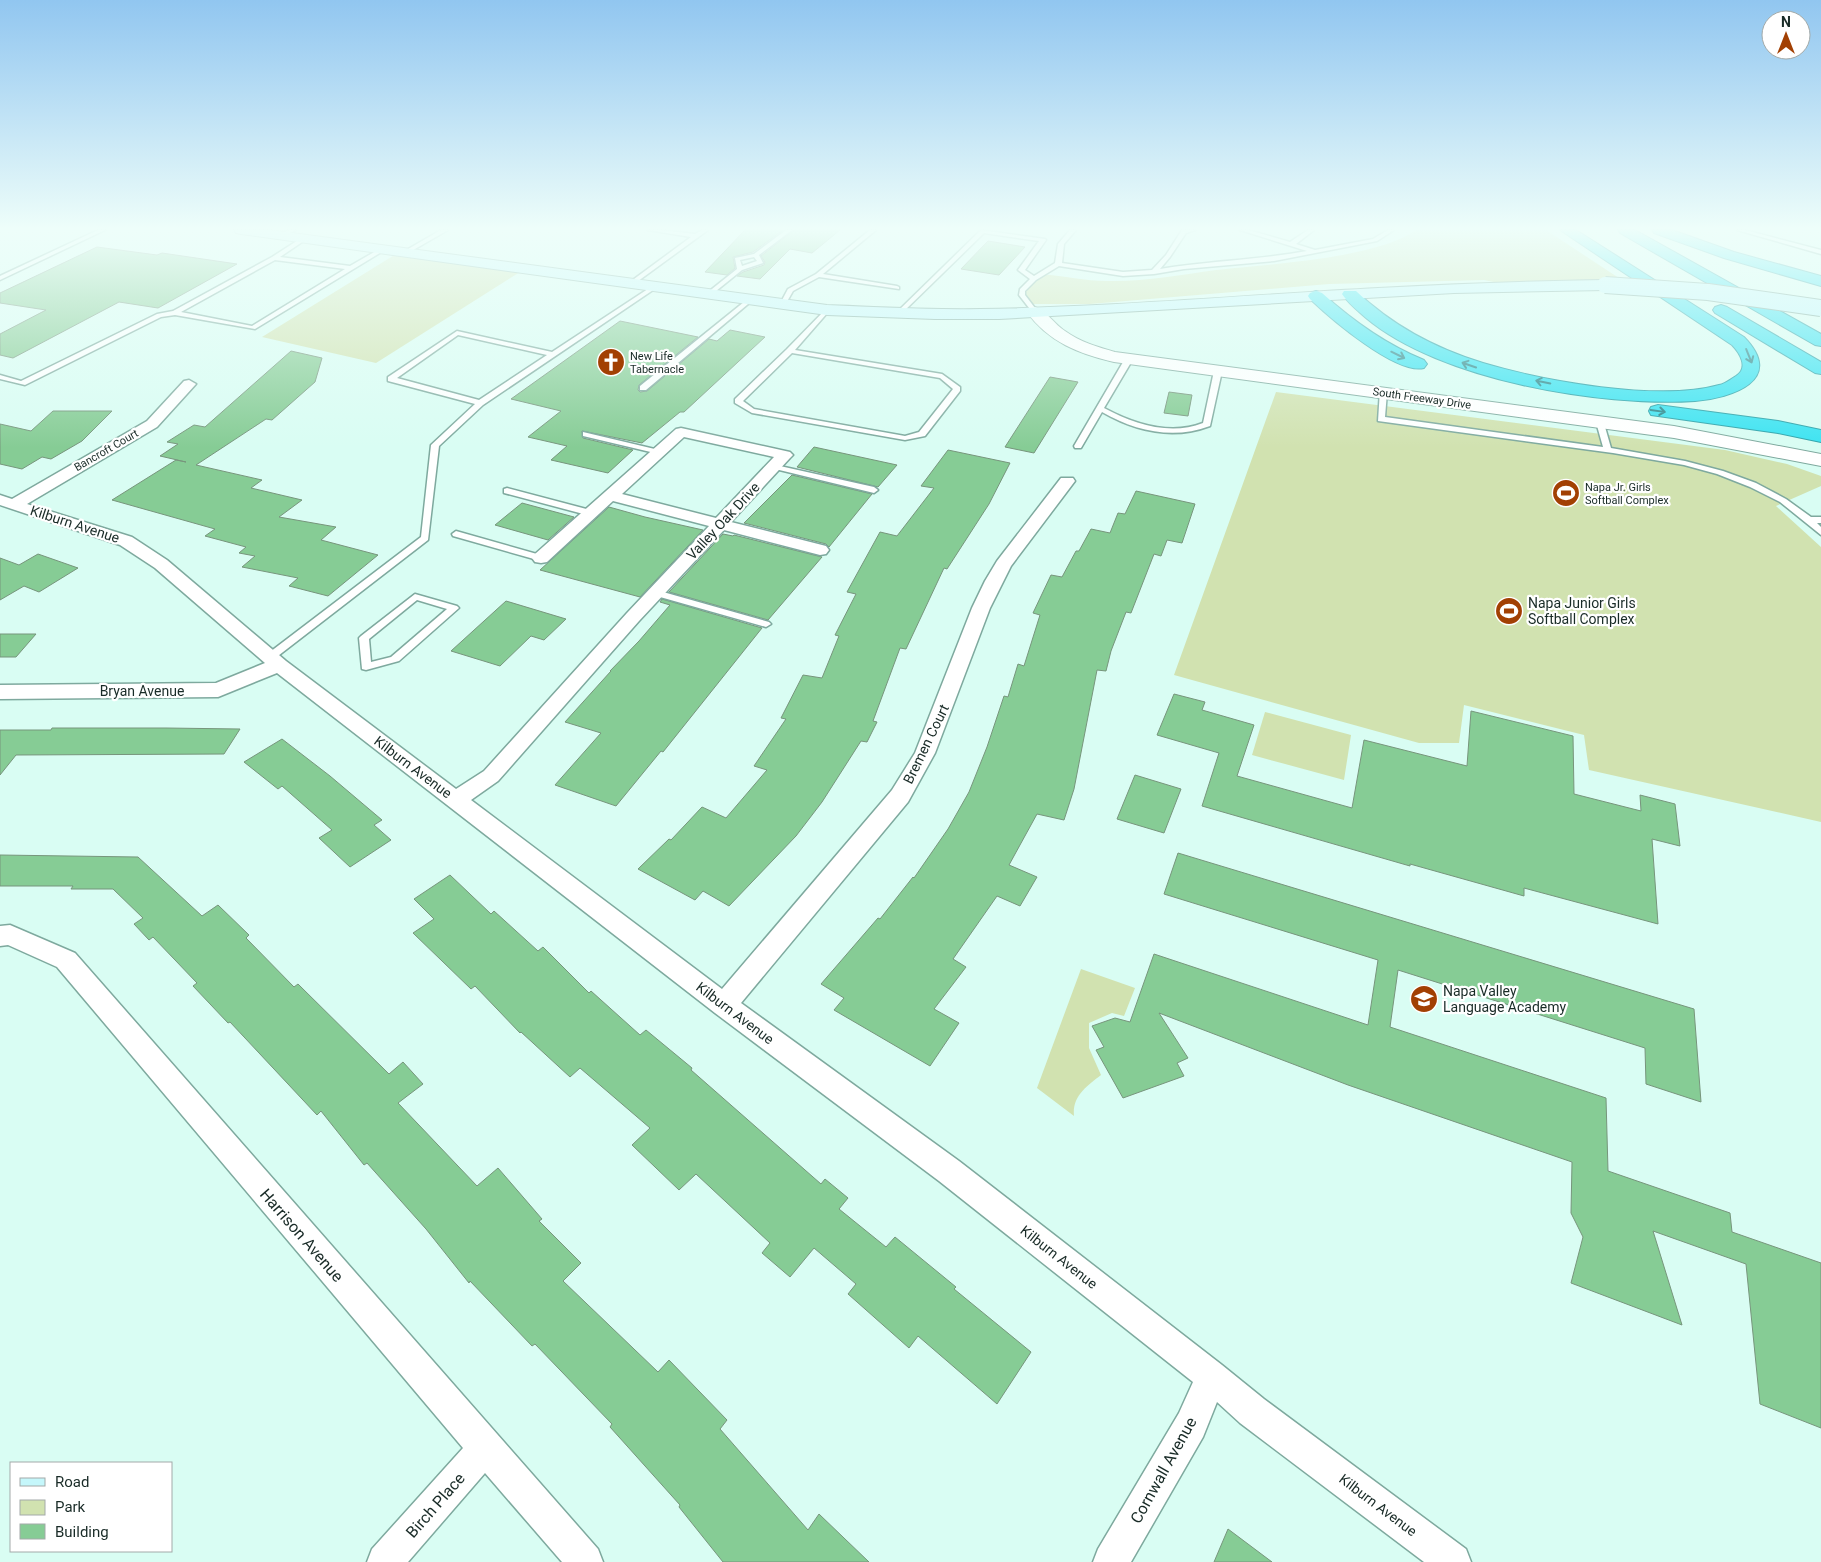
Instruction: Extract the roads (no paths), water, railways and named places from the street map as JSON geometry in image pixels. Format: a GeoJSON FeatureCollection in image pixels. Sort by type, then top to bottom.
{"type":"FeatureCollection","features":[{"type":"Feature","properties":{"kind":"highway"},"geometry":{"type":"LineString","coordinates":[[1323,303],[1359,334],[1386,349],[1436,371],[1499,388],[1749,423],[1821,436]]}},
{"type":"Feature","properties":{"kind":"highway"},"geometry":{"type":"LineString","coordinates":[[1360,303],[1387,328],[1411,342],[1479,368],[1516,376],[1614,393],[1675,397],[1721,391],[1731,388],[1746,378],[1752,368],[1752,363],[1750,356],[1738,341],[1679,303]]}},
{"type":"Feature","properties":{"kind":"highway"},"geometry":{"type":"LineString","coordinates":[[1708,303],[1821,369]]}},
{"type":"Feature","properties":{"kind":"highway"},"geometry":{"type":"LineString","coordinates":[[1754,303],[1821,341]]}},
{"type":"Feature","properties":{"kind":"highway"},"geometry":{"type":"LineString","coordinates":[[1765,303],[1821,332]]}},
{"type":"Feature","properties":{"kind":"main road"},"geometry":{"type":"LineString","coordinates":[[774,303],[827,310],[998,314],[1195,303]]}},
{"type":"Feature","properties":{"kind":"main road"},"geometry":{"type":"LineString","coordinates":[[1785,303],[1821,308]]}},
{"type":"Feature","properties":{"kind":"street","name":"South Freeway Drive"},"geometry":{"type":"LineString","coordinates":[[1035,312],[1041,322],[1066,340],[1084,349],[1129,359],[1600,422],[1744,444],[1821,460]]}},
{"type":"Feature","properties":{"kind":"street","name":"Bancroft Court"},"geometry":{"type":"LineString","coordinates":[[7,502],[152,424],[189,384]]}},
{"type":"Feature","properties":{"kind":"street"},"geometry":{"type":"LineString","coordinates":[[541,558],[680,432],[785,455],[774,466]]}},
{"type":"Feature","properties":{"kind":"street","name":"Valley Oak Drive"},"geometry":{"type":"LineString","coordinates":[[456,800],[491,776],[656,593],[774,466]]}},
{"type":"Feature","properties":{"kind":"street","name":"Bremen Court"},"geometry":{"type":"LineString","coordinates":[[724,1005],[900,796],[925,753],[946,706],[981,608],[994,581],[1003,565],[1067,481]]}},
{"type":"Feature","properties":{"kind":"street"},"geometry":{"type":"LineString","coordinates":[[611,496],[820,550]]}},
{"type":"Feature","properties":{"kind":"street","name":"Kilburn Avenue"},"geometry":{"type":"LineString","coordinates":[[7,502],[126,541],[161,564],[275,661],[724,1005],[949,1171],[1252,1411],[1453,1562]]}},
{"type":"Feature","properties":{"kind":"street","name":"Bryan Avenue"},"geometry":{"type":"LineString","coordinates":[[0,692],[218,690],[275,661]]}},
{"type":"Feature","properties":{"kind":"street","name":"Harrison Avenue"},"geometry":{"type":"LineString","coordinates":[[0,936],[10,935],[66,960],[585,1562]]}},
{"type":"Feature","properties":{"kind":"street","name":"Cornwall Avenue"},"geometry":{"type":"LineString","coordinates":[[1111,1562],[1191,1425],[1210,1376]]}},
{"type":"Feature","properties":{"kind":"street","name":"Birch Place"},"geometry":{"type":"LineString","coordinates":[[385,1562],[485,1448]]}},
{"type":"Feature","properties":{"kind":"lane"},"geometry":{"type":"LineString","coordinates":[[175,313],[193,303]]}},
{"type":"Feature","properties":{"kind":"lane"},"geometry":{"type":"LineString","coordinates":[[0,376],[22,383],[158,315],[175,313],[253,328],[294,303]]}},
{"type":"Feature","properties":{"kind":"lane"},"geometry":{"type":"LineString","coordinates":[[275,661],[425,538],[435,445],[480,403],[630,303]]}},
{"type":"Feature","properties":{"kind":"lane"},"geometry":{"type":"LineString","coordinates":[[643,388],[747,303]]}},
{"type":"Feature","properties":{"kind":"lane"},"geometry":{"type":"LineString","coordinates":[[899,313],[909,303]]}},
{"type":"Feature","properties":{"kind":"lane"},"geometry":{"type":"LineString","coordinates":[[1028,303],[1035,312]]}},
{"type":"Feature","properties":{"kind":"lane"},"geometry":{"type":"LineString","coordinates":[[790,351],[942,376],[957,389],[922,434],[905,438],[752,411],[738,401],[790,351],[827,310]]}},
{"type":"Feature","properties":{"kind":"lane"},"geometry":{"type":"LineString","coordinates":[[480,403],[391,379],[457,333],[552,354]]}},
{"type":"Feature","properties":{"kind":"lane"},"geometry":{"type":"LineString","coordinates":[[1078,446],[1129,359]]}},
{"type":"Feature","properties":{"kind":"lane"},"geometry":{"type":"LineString","coordinates":[[1101,409],[1114,417],[1134,424],[1157,429],[1196,430],[1207,424],[1218,371]]}},
{"type":"Feature","properties":{"kind":"lane"},"geometry":{"type":"LineString","coordinates":[[1383,392],[1381,420],[1672,460],[1745,482],[1794,506],[1821,532]]}},
{"type":"Feature","properties":{"kind":"lane"},"geometry":{"type":"LineString","coordinates":[[1600,422],[1608,450]]}},
{"type":"Feature","properties":{"kind":"lane"},"geometry":{"type":"LineString","coordinates":[[586,434],[658,452]]}},
{"type":"Feature","properties":{"kind":"lane"},"geometry":{"type":"LineString","coordinates":[[774,466],[874,490]]}},
{"type":"Feature","properties":{"kind":"lane"},"geometry":{"type":"LineString","coordinates":[[506,491],[592,513]]}},
{"type":"Feature","properties":{"kind":"lane"},"geometry":{"type":"LineString","coordinates":[[1809,520],[1821,520]]}},
{"type":"Feature","properties":{"kind":"lane"},"geometry":{"type":"LineString","coordinates":[[456,534],[541,558]]}},
{"type":"Feature","properties":{"kind":"lane"},"geometry":{"type":"LineString","coordinates":[[656,593],[766,624]]}},
{"type":"Feature","properties":{"kind":"lane"},"geometry":{"type":"LineString","coordinates":[[415,596],[454,608],[395,659],[366,667],[364,638],[415,596]]}},
{"type":"Feature","properties":{"kind":"place","name":"New Life Tabernacle"},"geometry":{"type":"Point","coordinates":[611,362]}},
{"type":"Feature","properties":{"kind":"place","name":"Napa Jr. Girls Softball Complex"},"geometry":{"type":"Point","coordinates":[1566,493]}},
{"type":"Feature","properties":{"kind":"place","name":"Napa Junior Girls Softball Complex"},"geometry":{"type":"Point","coordinates":[1509,611]}},
{"type":"Feature","properties":{"kind":"place","name":"Napa Valley Language Academy"},"geometry":{"type":"Point","coordinates":[1424,999]}}]}
